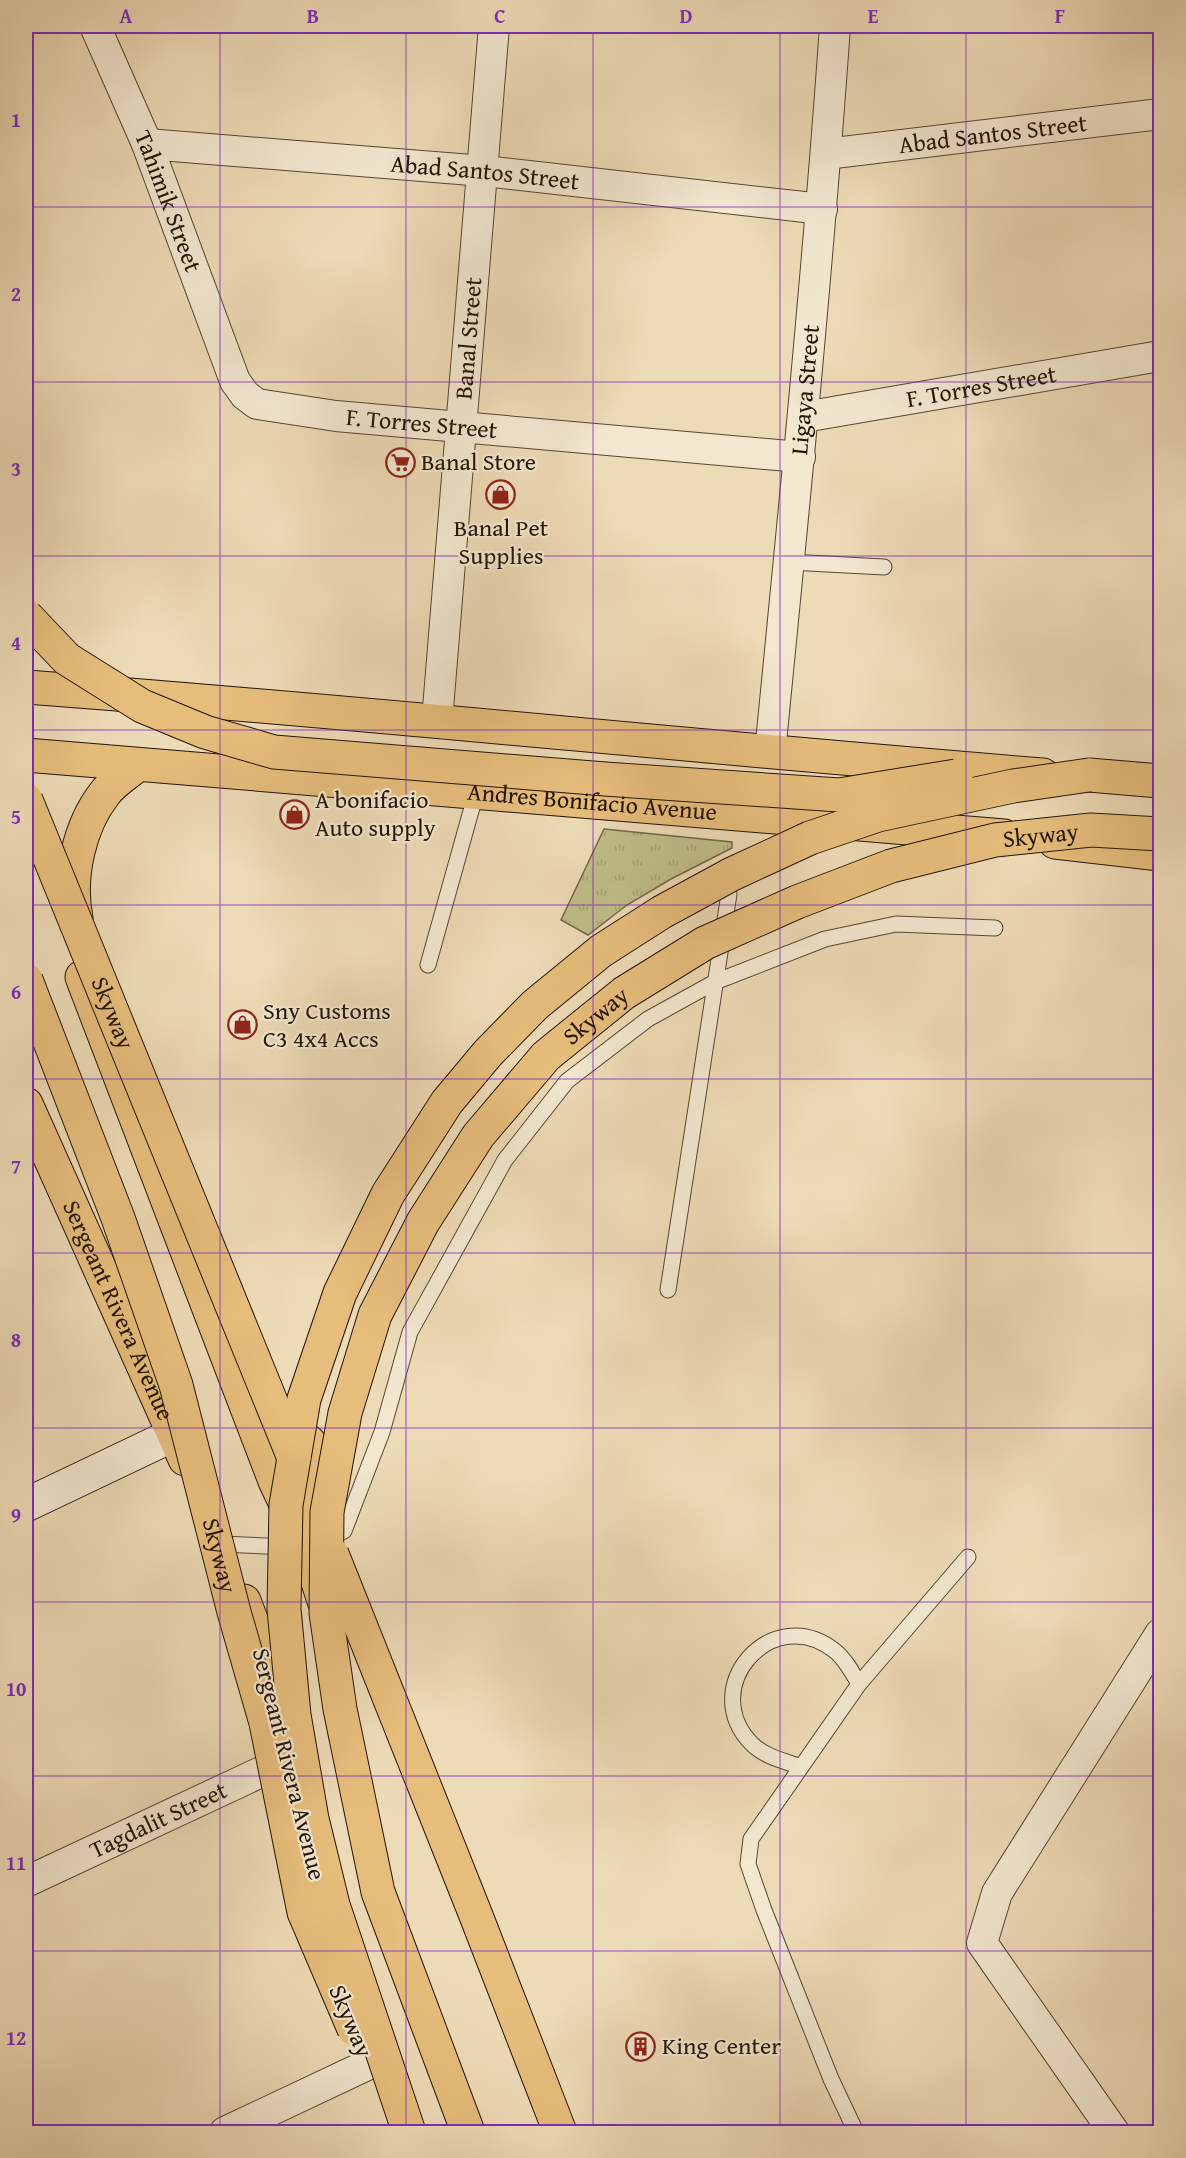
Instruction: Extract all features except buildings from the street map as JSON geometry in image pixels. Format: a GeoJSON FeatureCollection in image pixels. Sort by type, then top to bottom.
{"type":"FeatureCollection","features":[{"type":"Feature","properties":{"kind":"main road"},"geometry":{"type":"LineString","coordinates":[[26,616],[67,659],[142,706],[205,732],[274,752],[605,779],[839,795],[970,774],[1089,775]]}},
{"type":"Feature","properties":{"kind":"main road"},"geometry":{"type":"LineString","coordinates":[[26,687],[436,721],[770,752],[1161,783]]}},
{"type":"Feature","properties":{"kind":"main road","name":"Andres Bonifacio Avenue"},"geometry":{"type":"LineString","coordinates":[[26,755],[830,821],[1161,854]]}},
{"type":"Feature","properties":{"kind":"main road"},"geometry":{"type":"LineString","coordinates":[[90,1000],[73,905],[74,873],[86,828],[105,792],[137,765]]}},
{"type":"Feature","properties":{"kind":"main road","name":"Skyway"},"geometry":{"type":"LineString","coordinates":[[410,2133],[333,1905],[312,1819],[294,1715],[284,1609],[286,1505],[304,1399],[340,1293],[388,1194],[447,1102],[488,1053],[535,1005],[601,951],[662,912],[732,874],[810,838],[878,815],[981,792],[1089,775],[1161,783]]}},
{"type":"Feature","properties":{"kind":"main road","name":"Skyway"},"geometry":{"type":"LineString","coordinates":[[26,800],[239,1322],[560,2133]]}},
{"type":"Feature","properties":{"kind":"main road"},"geometry":{"type":"LineString","coordinates":[[485,2133],[394,1890],[346,1671],[307,1548],[306,1487],[311,1420],[330,1357],[365,1264],[423,1163],[489,1070],[578,985],[672,924],[779,864],[830,821]]}},
{"type":"Feature","properties":{"kind":"main road"},"geometry":{"type":"LineString","coordinates":[[26,824],[90,1000],[275,1481],[307,1548],[395,1692],[446,1865],[544,2133]]}},
{"type":"Feature","properties":{"kind":"main road","name":"Skyway"},"geometry":{"type":"LineString","coordinates":[[468,2133],[378,1892],[340,1708],[326,1613],[327,1512],[345,1413],[375,1315],[423,1222],[478,1136],[546,1056],[624,993],[705,944],[797,902],[891,866],[995,840],[1091,830],[1161,834]]}},
{"type":"Feature","properties":{"kind":"main road","name":"Skyway"},"geometry":{"type":"LineString","coordinates":[[26,980],[118,1218],[177,1385],[231,1600],[266,1723],[304,1912],[398,2133]]}},
{"type":"Feature","properties":{"kind":"main road","name":"Sergeant Rivera Avenue"},"geometry":{"type":"LineString","coordinates":[[26,1104],[175,1434],[273,1677],[302,1821],[324,1908],[384,2056],[410,2133]]}},
{"type":"Feature","properties":{"kind":"street","name":"Tahimik Street"},"geometry":{"type":"LineString","coordinates":[[94,26],[147,144],[235,381]]}},
{"type":"Feature","properties":{"kind":"street","name":"Banal Street"},"geometry":{"type":"LineString","coordinates":[[436,721],[484,171],[494,26]]}},
{"type":"Feature","properties":{"kind":"street","name":"Ligaya Street"},"geometry":{"type":"LineString","coordinates":[[770,752],[804,417],[835,26]]}},
{"type":"Feature","properties":{"kind":"street","name":"Abad Santos Street"},"geometry":{"type":"LineString","coordinates":[[826,154],[1161,114]]}},
{"type":"Feature","properties":{"kind":"street","name":"Abad Santos Street"},"geometry":{"type":"LineString","coordinates":[[147,144],[484,171],[822,209]]}},
{"type":"Feature","properties":{"kind":"street","name":"F. Torres Street"},"geometry":{"type":"LineString","coordinates":[[804,417],[1161,356]]}},
{"type":"Feature","properties":{"kind":"street","name":"F. Torres Street"},"geometry":{"type":"LineString","coordinates":[[235,381],[245,395],[257,404],[336,416],[800,457]]}},
{"type":"Feature","properties":{"kind":"street"},"geometry":{"type":"LineString","coordinates":[[26,1505],[175,1434]]}},
{"type":"Feature","properties":{"kind":"street"},"geometry":{"type":"LineString","coordinates":[[1114,2133],[982,1943],[997,1893],[1161,1634]]}},
{"type":"Feature","properties":{"kind":"street","name":"Tagdalit Street"},"geometry":{"type":"LineString","coordinates":[[26,1882],[291,1758]]}},
{"type":"Feature","properties":{"kind":"street"},"geometry":{"type":"LineString","coordinates":[[225,2133],[384,2056]]}},
{"type":"Feature","properties":{"kind":"lane"},"geometry":{"type":"LineString","coordinates":[[789,562],[884,567]]}},
{"type":"Feature","properties":{"kind":"lane"},"geometry":{"type":"LineString","coordinates":[[428,965],[476,793]]}},
{"type":"Feature","properties":{"kind":"lane"},"geometry":{"type":"LineString","coordinates":[[668,1290],[729,894]]}},
{"type":"Feature","properties":{"kind":"lane"},"geometry":{"type":"LineString","coordinates":[[220,1544],[307,1548],[344,1531],[382,1432],[410,1332],[506,1160],[567,1081],[648,1019],[715,982],[825,939],[896,924],[995,928]]}},
{"type":"Feature","properties":{"kind":"lane"},"geometry":{"type":"LineString","coordinates":[[856,2133],[831,2079],[748,1864],[752,1839],[859,1684],[968,1557]]}},
{"type":"Feature","properties":{"kind":"lane"},"geometry":{"type":"LineString","coordinates":[[801,1767],[771,1757],[753,1745],[740,1728],[733,1708],[733,1696],[734,1686],[742,1665],[756,1649],[775,1639],[796,1636],[818,1640],[836,1651],[859,1684]]}},
{"type":"Feature","properties":{"kind":"green space"},"geometry":{"type":"Polygon","coordinates":[[[604,829],[732,842],[732,848],[671,879],[627,905],[588,935],[561,920],[604,829]]]}},
{"type":"Feature","properties":{"kind":"place","name":"Banal Store"},"geometry":{"type":"Point","coordinates":[400,462]}},
{"type":"Feature","properties":{"kind":"place","name":"Banal Pet Supplies"},"geometry":{"type":"Point","coordinates":[501,495]}},
{"type":"Feature","properties":{"kind":"place","name":"A bonifacio Auto supply"},"geometry":{"type":"Point","coordinates":[294,814]}},
{"type":"Feature","properties":{"kind":"place","name":"Sny Customs C3 4x4 Accs"},"geometry":{"type":"Point","coordinates":[242,1025]}},
{"type":"Feature","properties":{"kind":"place","name":"King Center"},"geometry":{"type":"Point","coordinates":[641,2046]}}]}
